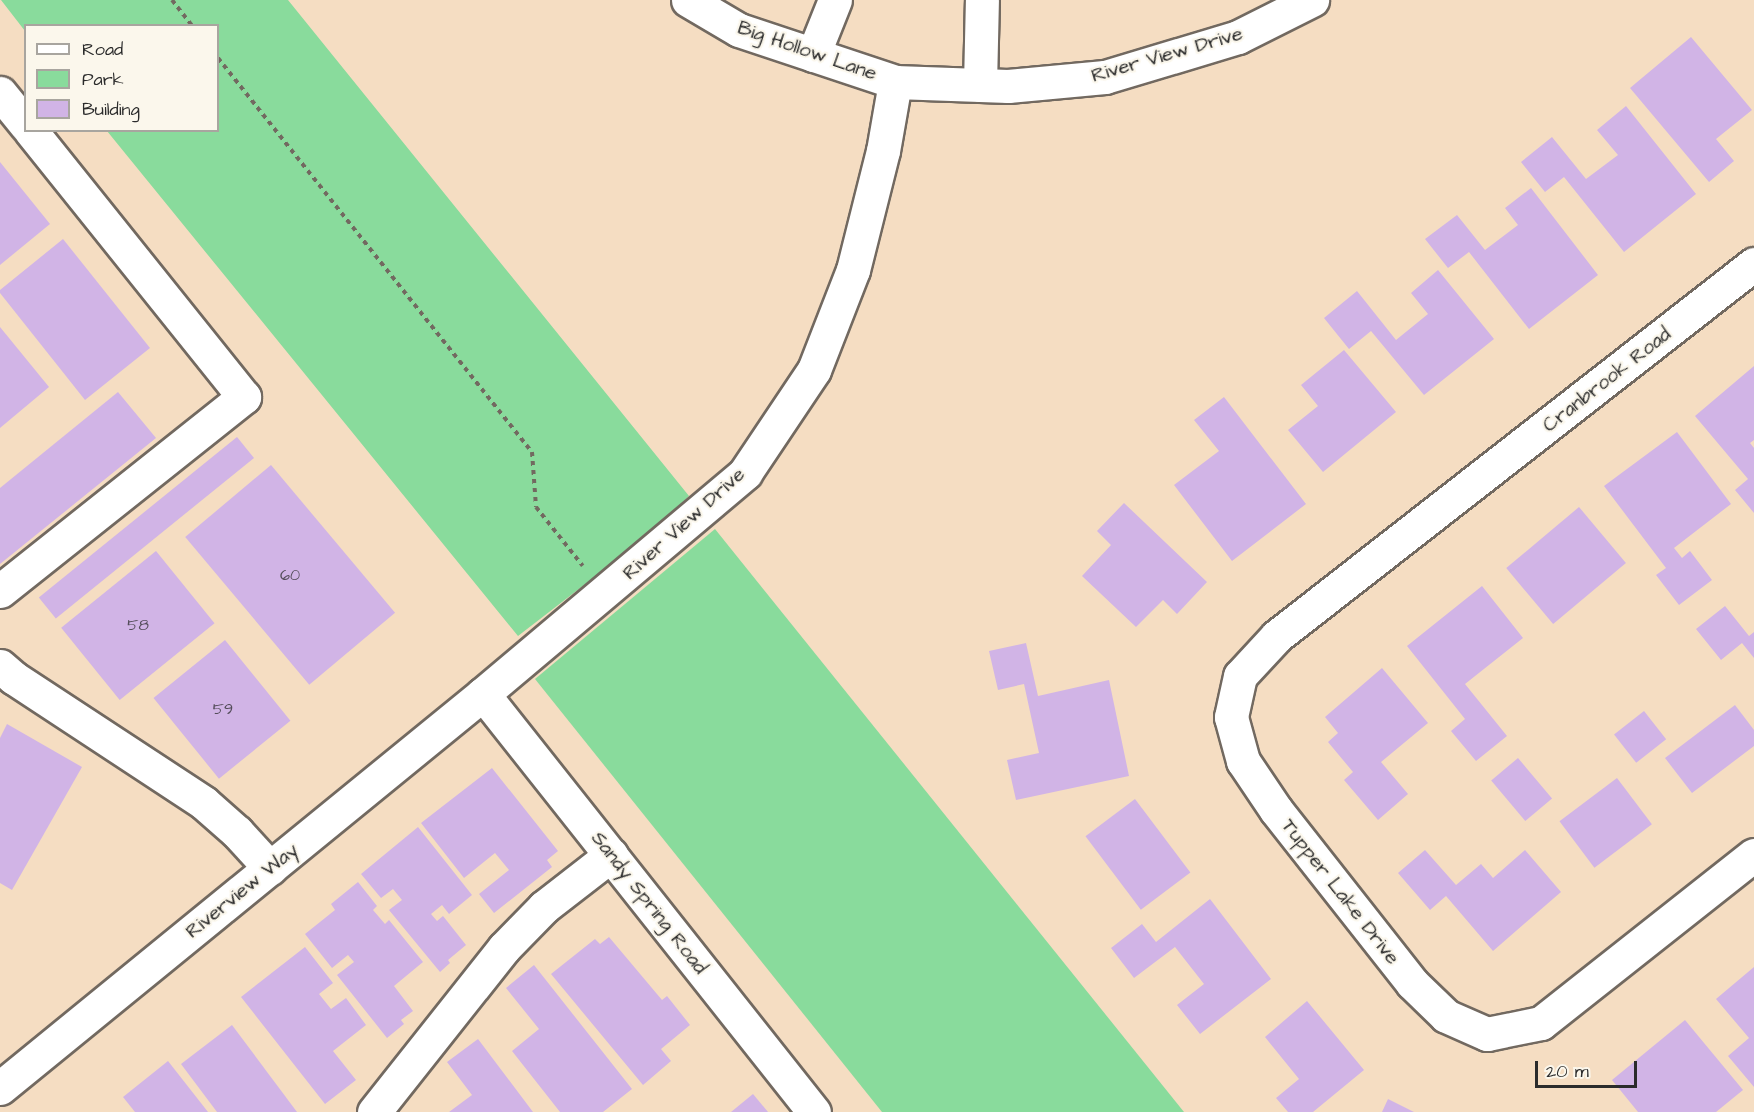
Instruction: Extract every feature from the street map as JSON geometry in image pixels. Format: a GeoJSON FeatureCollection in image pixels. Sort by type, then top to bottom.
{"type":"FeatureCollection","features":[{"type":"Feature","properties":{"kind":"street","name":"Big Hollow Lane"},"geometry":{"type":"LineString","coordinates":[[688,0],[739,30],[895,82]]}},
{"type":"Feature","properties":{"kind":"street"},"geometry":{"type":"LineString","coordinates":[[813,55],[835,0]]}},
{"type":"Feature","properties":{"kind":"street"},"geometry":{"type":"LineString","coordinates":[[980,85],[982,0]]}},
{"type":"Feature","properties":{"kind":"street","name":"River View Drive"},"geometry":{"type":"LineString","coordinates":[[483,694],[745,473],[813,370],[853,270],[883,151],[895,82],[1008,86],[1105,77],[1238,37],[1312,0]]}},
{"type":"Feature","properties":{"kind":"street"},"geometry":{"type":"LineString","coordinates":[[0,93],[24,123]]}},
{"type":"Feature","properties":{"kind":"street"},"geometry":{"type":"LineString","coordinates":[[0,591],[244,397],[32,132]]}},
{"type":"Feature","properties":{"kind":"street","name":"Cranbrook Road"},"geometry":{"type":"LineString","coordinates":[[1459,494],[1754,264]]}},
{"type":"Feature","properties":{"kind":"street","name":"Tupper Lake Drive"},"geometry":{"type":"LineString","coordinates":[[1459,494],[1276,636],[1240,675],[1232,717],[1243,761],[1276,810],[1412,983],[1446,1017],[1487,1034],[1541,1023],[1754,855]]}},
{"type":"Feature","properties":{"kind":"street"},"geometry":{"type":"LineString","coordinates":[[5,682],[204,803],[237,832],[270,868]]}},
{"type":"Feature","properties":{"kind":"street","name":"Sandy Spring Road"},"geometry":{"type":"LineString","coordinates":[[483,694],[814,1112]]}},
{"type":"Feature","properties":{"kind":"street","name":"Riverview Way"},"geometry":{"type":"LineString","coordinates":[[0,1088],[483,694]]}},
{"type":"Feature","properties":{"kind":"street"},"geometry":{"type":"LineString","coordinates":[[375,1112],[504,948],[544,907],[610,855]]}},
{"type":"Feature","properties":{"kind":"path"},"geometry":{"type":"LineString","coordinates":[[172,0],[190,24]]}},
{"type":"Feature","properties":{"kind":"path"},"geometry":{"type":"LineString","coordinates":[[219,59],[532,452],[536,507],[605,593]]}},
{"type":"Feature","properties":{"kind":"green space"},"geometry":{"type":"Polygon","coordinates":[[[1,0],[288,0],[689,496],[641,541],[518,636],[108,132],[219,132],[219,24],[24,24],[24,30],[1,0]]]}},
{"type":"Feature","properties":{"kind":"green space"},"geometry":{"type":"Polygon","coordinates":[[[715,529],[1184,1112],[882,1112],[535,679],[715,529]]]}},
{"type":"Feature","properties":{"kind":"building"},"geometry":{"type":"Polygon","coordinates":[[[1691,37],[1752,110],[1716,139],[1734,161],[1709,182],[1630,88],[1691,37]]]}},
{"type":"Feature","properties":{"kind":"building"},"geometry":{"type":"Polygon","coordinates":[[[1626,106],[1696,194],[1624,252],[1564,177],[1545,192],[1521,162],[1552,137],[1586,179],[1618,155],[1597,130],[1626,106]]]}},
{"type":"Feature","properties":{"kind":"building"},"geometry":{"type":"Polygon","coordinates":[[[0,162],[50,224],[0,265],[0,162]]]}},
{"type":"Feature","properties":{"kind":"building"},"geometry":{"type":"Polygon","coordinates":[[[1531,188],[1598,275],[1529,329],[1469,252],[1448,268],[1425,239],[1457,215],[1485,250],[1518,225],[1505,208],[1531,188]]]}},
{"type":"Feature","properties":{"kind":"building"},"geometry":{"type":"Polygon","coordinates":[[[63,239],[150,348],[85,400],[0,293],[0,290],[63,239]]]}},
{"type":"Feature","properties":{"kind":"building"},"geometry":{"type":"Polygon","coordinates":[[[1438,270],[1494,339],[1424,395],[1371,331],[1349,349],[1324,318],[1357,291],[1396,340],[1428,314],[1411,293],[1438,270]]]}},
{"type":"Feature","properties":{"kind":"building"},"geometry":{"type":"Polygon","coordinates":[[[0,327],[49,387],[0,428],[0,327]]]}},
{"type":"Feature","properties":{"kind":"building"},"geometry":{"type":"Polygon","coordinates":[[[1344,350],[1396,412],[1323,472],[1288,430],[1318,406],[1301,385],[1344,350]]]}},
{"type":"Feature","properties":{"kind":"building"},"geometry":{"type":"Polygon","coordinates":[[[1754,366],[1754,440],[1750,443],[1754,448],[1754,513],[1735,490],[1748,479],[1695,416],[1754,366]]]}},
{"type":"Feature","properties":{"kind":"building"},"geometry":{"type":"Polygon","coordinates":[[[118,392],[156,438],[0,564],[0,488],[118,392]]]}},
{"type":"Feature","properties":{"kind":"building"},"geometry":{"type":"Polygon","coordinates":[[[1224,397],[1306,504],[1232,561],[1174,485],[1219,451],[1194,420],[1224,397]]]}},
{"type":"Feature","properties":{"kind":"building"},"geometry":{"type":"Polygon","coordinates":[[[1677,432],[1731,504],[1674,548],[1682,558],[1690,551],[1712,580],[1679,605],[1656,575],[1666,568],[1604,486],[1677,432]]]}},
{"type":"Feature","properties":{"kind":"building"},"geometry":{"type":"Polygon","coordinates":[[[237,437],[254,458],[56,618],[39,597],[237,437]]]}},
{"type":"Feature","properties":{"kind":"building"},"geometry":{"type":"Polygon","coordinates":[[[271,465],[395,613],[309,685],[185,537],[271,465]]]}},
{"type":"Feature","properties":{"kind":"building"},"geometry":{"type":"Polygon","coordinates":[[[1124,503],[1207,582],[1177,614],[1163,600],[1136,627],[1082,576],[1111,545],[1097,531],[1124,503]]]}},
{"type":"Feature","properties":{"kind":"building"},"geometry":{"type":"Polygon","coordinates":[[[1579,507],[1626,563],[1553,624],[1506,568],[1579,507]]]}},
{"type":"Feature","properties":{"kind":"building"},"geometry":{"type":"Polygon","coordinates":[[[156,551],[215,623],[120,700],[61,628],[156,551]]]}},
{"type":"Feature","properties":{"kind":"building"},"geometry":{"type":"Polygon","coordinates":[[[1482,586],[1523,638],[1465,684],[1507,736],[1476,761],[1451,731],[1465,719],[1407,646],[1482,586]]]}},
{"type":"Feature","properties":{"kind":"building"},"geometry":{"type":"Polygon","coordinates":[[[1725,606],[1749,636],[1754,632],[1754,658],[1742,643],[1721,660],[1696,629],[1725,606]]]}},
{"type":"Feature","properties":{"kind":"building"},"geometry":{"type":"Polygon","coordinates":[[[225,640],[290,721],[219,779],[154,698],[225,640]]]}},
{"type":"Feature","properties":{"kind":"building"},"geometry":{"type":"Polygon","coordinates":[[[1026,643],[1038,696],[1109,680],[1129,776],[1016,800],[1007,760],[1039,753],[1024,684],[998,690],[989,651],[1026,643]]]}},
{"type":"Feature","properties":{"kind":"building"},"geometry":{"type":"Polygon","coordinates":[[[1382,668],[1428,723],[1381,762],[1408,794],[1378,820],[1344,780],[1353,772],[1328,742],[1338,733],[1325,717],[1382,668]]]}},
{"type":"Feature","properties":{"kind":"building"},"geometry":{"type":"Polygon","coordinates":[[[1735,705],[1754,730],[1754,746],[1692,793],[1665,758],[1735,705]]]}},
{"type":"Feature","properties":{"kind":"building"},"geometry":{"type":"Polygon","coordinates":[[[1644,711],[1666,739],[1636,763],[1614,734],[1644,711]]]}},
{"type":"Feature","properties":{"kind":"building"},"geometry":{"type":"Polygon","coordinates":[[[7,724],[82,767],[12,890],[0,883],[0,738],[7,724]]]}},
{"type":"Feature","properties":{"kind":"building"},"geometry":{"type":"Polygon","coordinates":[[[1518,758],[1552,799],[1525,821],[1491,780],[1518,758]]]}},
{"type":"Feature","properties":{"kind":"building"},"geometry":{"type":"Polygon","coordinates":[[[492,768],[558,851],[547,860],[552,867],[494,913],[479,894],[509,870],[495,853],[464,878],[421,823],[492,768]]]}},
{"type":"Feature","properties":{"kind":"building"},"geometry":{"type":"Polygon","coordinates":[[[1617,778],[1652,824],[1594,868],[1559,821],[1617,778]]]}},
{"type":"Feature","properties":{"kind":"building"},"geometry":{"type":"Polygon","coordinates":[[[1135,799],[1190,872],[1141,910],[1085,836],[1135,799]]]}},
{"type":"Feature","properties":{"kind":"building"},"geometry":{"type":"Polygon","coordinates":[[[418,827],[472,895],[449,914],[442,905],[431,914],[437,921],[443,916],[466,945],[448,960],[450,963],[440,972],[389,910],[402,900],[393,889],[381,898],[361,874],[418,827]]]}},
{"type":"Feature","properties":{"kind":"building"},"geometry":{"type":"Polygon","coordinates":[[[1425,850],[1456,885],[1481,864],[1493,878],[1525,850],[1561,892],[1493,951],[1446,896],[1430,910],[1398,873],[1425,850]]]}},
{"type":"Feature","properties":{"kind":"building"},"geometry":{"type":"Polygon","coordinates":[[[358,882],[377,906],[373,910],[385,924],[389,920],[423,962],[394,986],[413,1011],[401,1020],[404,1024],[387,1038],[337,975],[354,962],[348,955],[332,968],[305,934],[335,910],[331,904],[358,882]]]}},
{"type":"Feature","properties":{"kind":"building"},"geometry":{"type":"Polygon","coordinates":[[[1210,899],[1271,979],[1200,1034],[1177,1005],[1204,984],[1175,947],[1134,978],[1111,948],[1142,924],[1156,942],[1210,899]]]}},
{"type":"Feature","properties":{"kind":"building"},"geometry":{"type":"Polygon","coordinates":[[[609,937],[662,1000],[667,996],[690,1025],[661,1049],[671,1061],[643,1085],[551,974],[595,939],[600,944],[609,937]]]}},
{"type":"Feature","properties":{"kind":"building"},"geometry":{"type":"Polygon","coordinates":[[[305,947],[333,983],[319,994],[331,1009],[346,998],[366,1025],[333,1051],[356,1080],[325,1104],[241,997],[305,947]]]}},
{"type":"Feature","properties":{"kind":"building"},"geometry":{"type":"Polygon","coordinates":[[[534,965],[632,1089],[603,1112],[560,1112],[512,1051],[539,1029],[506,988],[534,965]]]}},
{"type":"Feature","properties":{"kind":"building"},"geometry":{"type":"Polygon","coordinates":[[[1754,967],[1754,1087],[1728,1056],[1749,1038],[1716,999],[1754,967]]]}},
{"type":"Feature","properties":{"kind":"building"},"geometry":{"type":"Polygon","coordinates":[[[1307,1001],[1364,1070],[1313,1112],[1288,1112],[1276,1098],[1299,1079],[1265,1037],[1307,1001]]]}},
{"type":"Feature","properties":{"kind":"building"},"geometry":{"type":"Polygon","coordinates":[[[1685,1020],[1743,1090],[1716,1112],[1638,1112],[1612,1080],[1685,1020]]]}},
{"type":"Feature","properties":{"kind":"building"},"geometry":{"type":"Polygon","coordinates":[[[232,1025],[297,1112],[217,1112],[181,1064],[232,1025]]]}},
{"type":"Feature","properties":{"kind":"building"},"geometry":{"type":"Polygon","coordinates":[[[478,1039],[533,1112],[449,1112],[472,1095],[447,1062],[478,1039]]]}},
{"type":"Feature","properties":{"kind":"building"},"geometry":{"type":"Polygon","coordinates":[[[168,1061],[208,1112],[135,1112],[123,1097],[168,1061]]]}},
{"type":"Feature","properties":{"kind":"building"},"geometry":{"type":"Polygon","coordinates":[[[753,1094],[768,1112],[731,1112],[753,1094]]]}},
{"type":"Feature","properties":{"kind":"building"},"geometry":{"type":"Polygon","coordinates":[[[1388,1099],[1414,1112],[1382,1112],[1388,1099]]]}}]}
